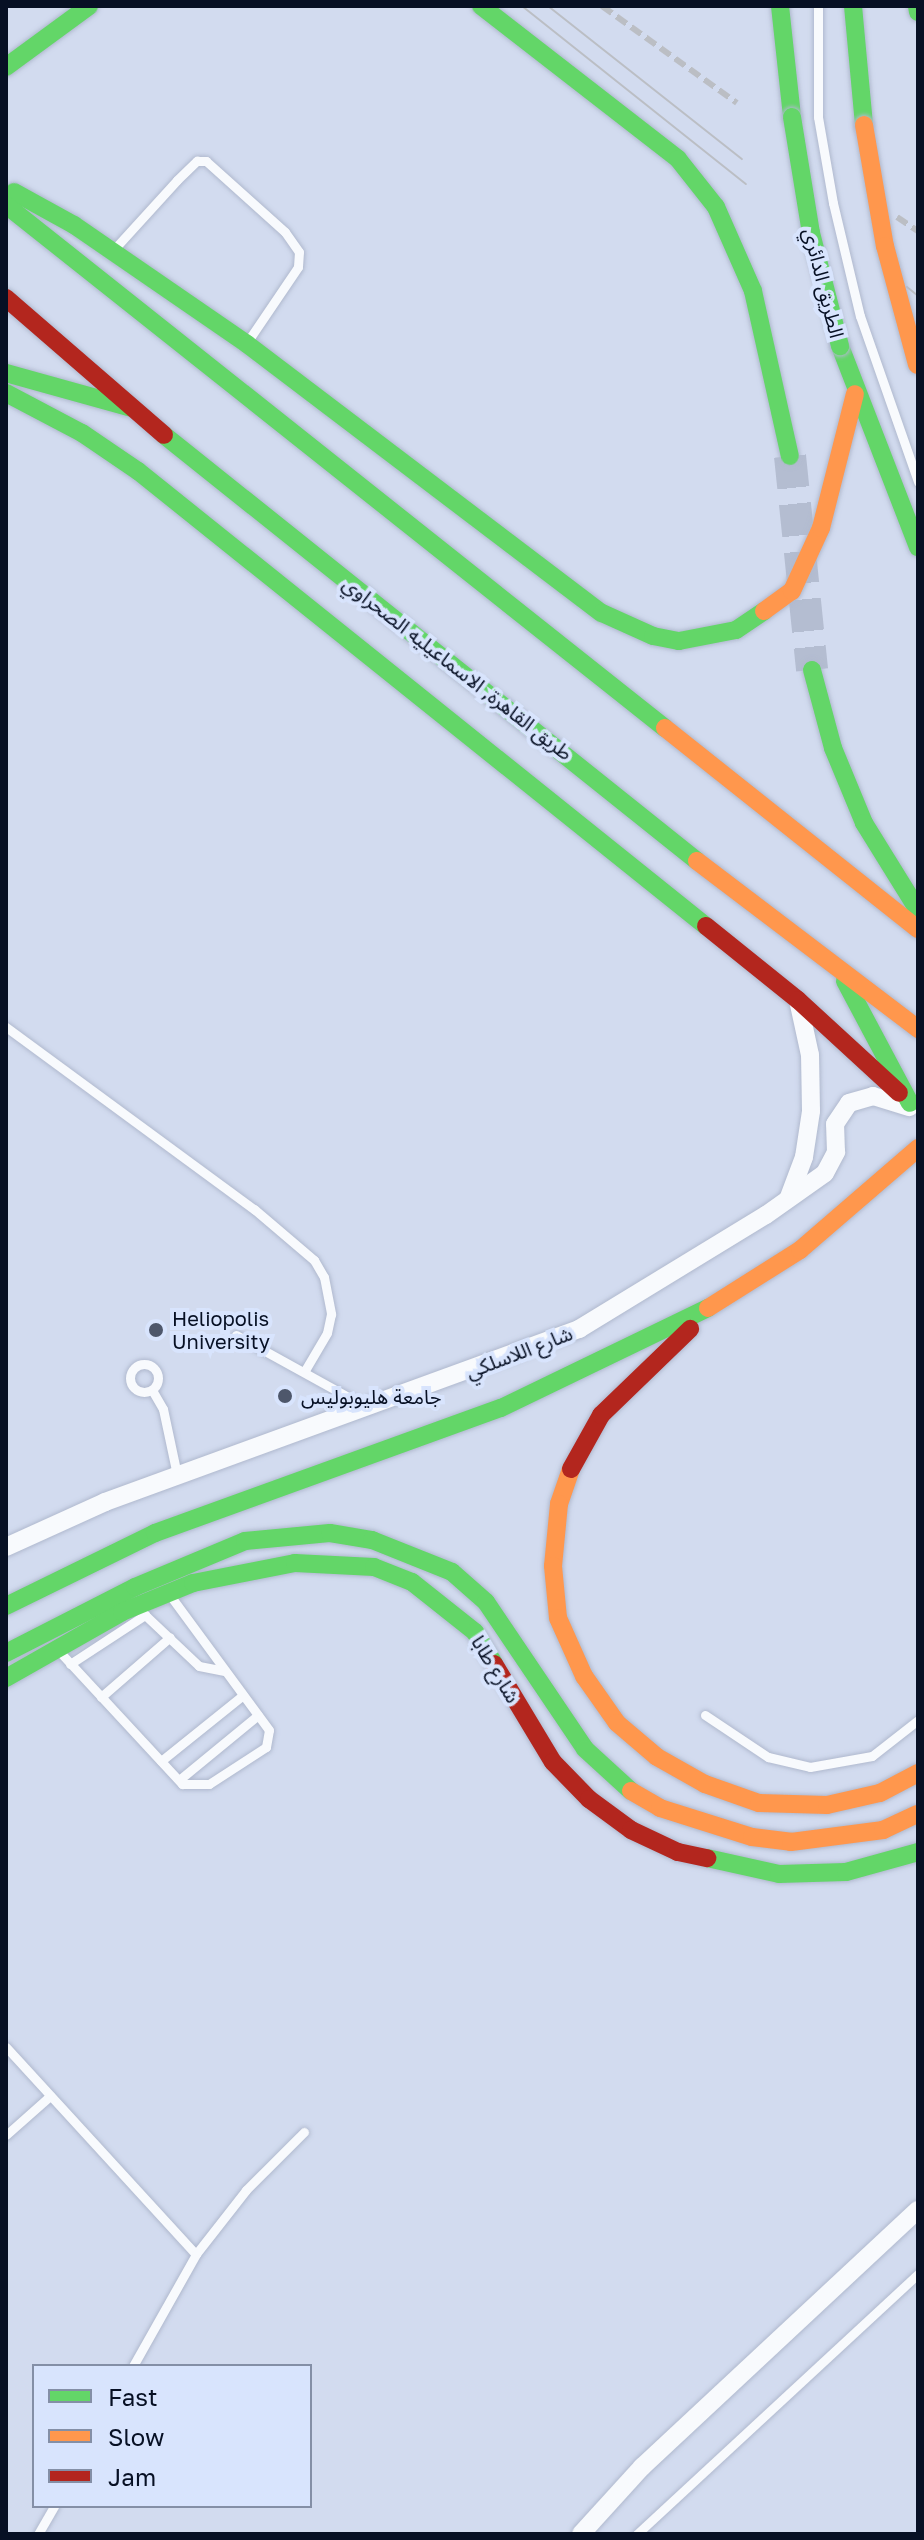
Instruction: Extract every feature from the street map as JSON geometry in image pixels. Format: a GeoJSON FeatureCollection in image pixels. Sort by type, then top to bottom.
{"type":"FeatureCollection","features":[{"type":"Feature","properties":{"kind":"main road"},"geometry":{"type":"LineString","coordinates":[[6,67],[89,6]]}},
{"type":"Feature","properties":{"kind":"main road"},"geometry":{"type":"LineString","coordinates":[[481,6],[678,159],[732,234],[753,291],[790,456]]}},
{"type":"Feature","properties":{"kind":"main road","name":"الطريق الدائري"},"geometry":{"type":"LineString","coordinates":[[780,6],[792,117],[811,233],[855,394],[918,547]]}},
{"type":"Feature","properties":{"kind":"main road"},"geometry":{"type":"LineString","coordinates":[[853,6],[864,125],[885,246],[917,366]]}},
{"type":"Feature","properties":{"kind":"main road"},"geometry":{"type":"LineString","coordinates":[[917,6],[918,12]]}},
{"type":"Feature","properties":{"kind":"main road"},"geometry":{"type":"LineString","coordinates":[[6,188],[112,251],[247,344],[602,613],[653,636],[679,641],[736,630],[792,591],[821,528],[855,394]]}},
{"type":"Feature","properties":{"kind":"main road"},"geometry":{"type":"LineString","coordinates":[[6,205],[918,929]]}},
{"type":"Feature","properties":{"kind":"main road","name":"طريق القاهرة, الاسماعيليه الصحراوي"},"geometry":{"type":"LineString","coordinates":[[6,298],[129,407],[840,971],[918,1029]]}},
{"type":"Feature","properties":{"kind":"main road"},"geometry":{"type":"LineString","coordinates":[[6,373],[129,407]]}},
{"type":"Feature","properties":{"kind":"main road"},"geometry":{"type":"LineString","coordinates":[[6,393],[82,433],[138,471],[798,1000],[915,1107]]}},
{"type":"Feature","properties":{"kind":"main road"},"geometry":{"type":"LineString","coordinates":[[812,670],[833,748],[864,823],[918,910]]}},
{"type":"Feature","properties":{"kind":"main road"},"geometry":{"type":"LineString","coordinates":[[840,971],[915,1107]]}},
{"type":"Feature","properties":{"kind":"main road"},"geometry":{"type":"LineString","coordinates":[[6,1606],[155,1533],[501,1408],[722,1301],[800,1250],[918,1148]]}},
{"type":"Feature","properties":{"kind":"main road"},"geometry":{"type":"LineString","coordinates":[[722,1301],[601,1415],[573,1463],[559,1504],[553,1566],[558,1618],[584,1676],[617,1723],[657,1757],[705,1784],[759,1803],[827,1805],[880,1793],[918,1773]]}},
{"type":"Feature","properties":{"kind":"main road"},"geometry":{"type":"LineString","coordinates":[[6,1653],[135,1587],[245,1541],[330,1533],[372,1540],[452,1572],[486,1602],[585,1749],[625,1787],[660,1808],[752,1837],[791,1842],[883,1830],[918,1814]]}},
{"type":"Feature","properties":{"kind":"main road","name":"شارع طابا"},"geometry":{"type":"LineString","coordinates":[[6,1678],[55,1648],[167,1592],[295,1563],[374,1567],[412,1582],[475,1632],[553,1762],[589,1799],[631,1830],[678,1852],[779,1874],[846,1872],[918,1852]]}},
{"type":"Feature","properties":{"kind":"street"},"geometry":{"type":"LineString","coordinates":[[787,1200],[804,1157],[811,1111],[810,1055],[798,1000]]}},
{"type":"Feature","properties":{"kind":"street","name":"شارع اللاسلكي"},"geometry":{"type":"LineString","coordinates":[[6,1547],[177,1475],[370,1410],[579,1329],[787,1200],[832,1164],[835,1124],[849,1103],[873,1096],[915,1107]]}},
{"type":"Feature","properties":{"kind":"street"},"geometry":{"type":"LineString","coordinates":[[581,2534],[642,2467],[918,2210]]}},
{"type":"Feature","properties":{"kind":"lane"},"geometry":{"type":"LineString","coordinates":[[818,6],[818,117],[833,203],[860,316],[918,482]]}},
{"type":"Feature","properties":{"kind":"lane"},"geometry":{"type":"LineString","coordinates":[[112,251],[177,180],[197,161],[206,161],[285,232],[299,252],[298,267],[247,344]]}},
{"type":"Feature","properties":{"kind":"lane"},"geometry":{"type":"LineString","coordinates":[[6,1027],[254,1209],[314,1260],[327,1286],[331,1314],[327,1333],[304,1372]]}},
{"type":"Feature","properties":{"kind":"lane"},"geometry":{"type":"LineString","coordinates":[[236,1335],[370,1410]]}},
{"type":"Feature","properties":{"kind":"lane"},"geometry":{"type":"LineString","coordinates":[[152,1390],[163,1409],[177,1475]]}},
{"type":"Feature","properties":{"kind":"lane"},"geometry":{"type":"LineString","coordinates":[[55,1648],[179,1780],[194,1787],[209,1784],[266,1747],[269,1730],[167,1592]]}},
{"type":"Feature","properties":{"kind":"lane"},"geometry":{"type":"LineString","coordinates":[[70,1664],[141,1615],[150,1616],[199,1666],[225,1671]]}},
{"type":"Feature","properties":{"kind":"lane"},"geometry":{"type":"LineString","coordinates":[[101,1697],[170,1637]]}},
{"type":"Feature","properties":{"kind":"lane"},"geometry":{"type":"LineString","coordinates":[[161,1761],[243,1695]]}},
{"type":"Feature","properties":{"kind":"lane"},"geometry":{"type":"LineString","coordinates":[[179,1780],[258,1715]]}},
{"type":"Feature","properties":{"kind":"lane"},"geometry":{"type":"LineString","coordinates":[[705,1715],[768,1757],[810,1767],[872,1756],[918,1720]]}},
{"type":"Feature","properties":{"kind":"lane"},"geometry":{"type":"LineString","coordinates":[[6,2047],[196,2254]]}},
{"type":"Feature","properties":{"kind":"lane"},"geometry":{"type":"LineString","coordinates":[[6,2135],[50,2096]]}},
{"type":"Feature","properties":{"kind":"lane"},"geometry":{"type":"LineString","coordinates":[[134,2364],[196,2254],[246,2190],[304,2132]]}},
{"type":"Feature","properties":{"kind":"lane"},"geometry":{"type":"LineString","coordinates":[[637,2534],[918,2274]]}},
{"type":"Feature","properties":{"kind":"lane"},"geometry":{"type":"LineString","coordinates":[[38,2534],[53,2508]]}},
{"type":"Feature","properties":{"kind":"tunnel"},"geometry":{"type":"LineString","coordinates":[[790,456],[812,670]]}},
{"type":"Feature","properties":{"kind":"tram line"},"geometry":{"type":"LineString","coordinates":[[522,6],[746,184]]}},
{"type":"Feature","properties":{"kind":"tram line"},"geometry":{"type":"LineString","coordinates":[[548,6],[742,159]]}},
{"type":"Feature","properties":{"kind":"tram line"},"geometry":{"type":"LineString","coordinates":[[907,287],[918,296]]}},
{"type":"Feature","properties":{"kind":"railway"},"geometry":{"type":"LineString","coordinates":[[602,6],[737,103]]}},
{"type":"Feature","properties":{"kind":"railway"},"geometry":{"type":"LineString","coordinates":[[897,217],[918,231]]}},
{"type":"Feature","properties":{"kind":"traffic: fast"},"geometry":{"type":"LineString","coordinates":[[6,67],[89,6]]}},
{"type":"Feature","properties":{"kind":"traffic: fast"},"geometry":{"type":"LineString","coordinates":[[481,6],[678,159],[716,207],[753,291],[790,456]]}},
{"type":"Feature","properties":{"kind":"traffic: fast"},"geometry":{"type":"LineString","coordinates":[[780,6],[792,117]]}},
{"type":"Feature","properties":{"kind":"traffic: fast"},"geometry":{"type":"LineString","coordinates":[[853,6],[864,125]]}},
{"type":"Feature","properties":{"kind":"traffic: fast"},"geometry":{"type":"LineString","coordinates":[[917,6],[918,12]]}},
{"type":"Feature","properties":{"kind":"traffic: fast"},"geometry":{"type":"LineString","coordinates":[[792,117],[811,233],[840,346]]}},
{"type":"Feature","properties":{"kind":"traffic: fast"},"geometry":{"type":"LineString","coordinates":[[14,192],[74,225],[247,344],[602,613],[653,636],[679,641],[736,630],[764,611]]}},
{"type":"Feature","properties":{"kind":"traffic: fast"},"geometry":{"type":"LineString","coordinates":[[6,205],[665,728]]}},
{"type":"Feature","properties":{"kind":"traffic: fast"},"geometry":{"type":"LineString","coordinates":[[840,346],[918,547]]}},
{"type":"Feature","properties":{"kind":"traffic: fast"},"geometry":{"type":"LineString","coordinates":[[6,373],[129,407]]}},
{"type":"Feature","properties":{"kind":"traffic: fast"},"geometry":{"type":"LineString","coordinates":[[6,393],[82,433],[138,471],[706,926]]}},
{"type":"Feature","properties":{"kind":"traffic: fast"},"geometry":{"type":"LineString","coordinates":[[164,435],[697,861]]}},
{"type":"Feature","properties":{"kind":"traffic: fast"},"geometry":{"type":"LineString","coordinates":[[812,670],[833,748],[864,823],[918,910]]}},
{"type":"Feature","properties":{"kind":"traffic: fast"},"geometry":{"type":"LineString","coordinates":[[845,981],[910,1103]]}},
{"type":"Feature","properties":{"kind":"traffic: fast"},"geometry":{"type":"LineString","coordinates":[[6,1606],[155,1533],[501,1408],[708,1308]]}},
{"type":"Feature","properties":{"kind":"traffic: fast"},"geometry":{"type":"LineString","coordinates":[[6,1653],[135,1587],[245,1541],[330,1533],[372,1540],[452,1572],[486,1602],[585,1749],[631,1791]]}},
{"type":"Feature","properties":{"kind":"traffic: fast"},"geometry":{"type":"LineString","coordinates":[[6,1678],[122,1612],[193,1583],[295,1563],[374,1567],[412,1582],[475,1632],[494,1664]]}},
{"type":"Feature","properties":{"kind":"traffic: fast"},"geometry":{"type":"LineString","coordinates":[[707,1858],[779,1874],[846,1872],[918,1852]]}},
{"type":"Feature","properties":{"kind":"traffic: slow"},"geometry":{"type":"LineString","coordinates":[[864,125],[885,246],[917,365]]}},
{"type":"Feature","properties":{"kind":"traffic: slow"},"geometry":{"type":"LineString","coordinates":[[764,611],[792,591],[821,528],[855,394]]}},
{"type":"Feature","properties":{"kind":"traffic: slow"},"geometry":{"type":"LineString","coordinates":[[665,728],[918,929]]}},
{"type":"Feature","properties":{"kind":"traffic: slow"},"geometry":{"type":"LineString","coordinates":[[697,861],[918,1029]]}},
{"type":"Feature","properties":{"kind":"traffic: slow"},"geometry":{"type":"LineString","coordinates":[[708,1308],[800,1250],[918,1148]]}},
{"type":"Feature","properties":{"kind":"traffic: slow"},"geometry":{"type":"LineString","coordinates":[[571,1469],[559,1504],[553,1566],[558,1618],[584,1676],[617,1723],[657,1757],[705,1784],[759,1803],[827,1805],[880,1793],[918,1773]]}},
{"type":"Feature","properties":{"kind":"traffic: slow"},"geometry":{"type":"LineString","coordinates":[[631,1791],[660,1808],[752,1837],[791,1842],[883,1830],[918,1814]]}},
{"type":"Feature","properties":{"kind":"traffic: jam"},"geometry":{"type":"LineString","coordinates":[[6,298],[164,435]]}},
{"type":"Feature","properties":{"kind":"traffic: jam"},"geometry":{"type":"LineString","coordinates":[[706,926],[798,1000],[899,1093]]}},
{"type":"Feature","properties":{"kind":"traffic: jam"},"geometry":{"type":"LineString","coordinates":[[571,1469],[601,1415],[690,1329]]}},
{"type":"Feature","properties":{"kind":"traffic: jam"},"geometry":{"type":"LineString","coordinates":[[494,1664],[553,1762],[589,1799],[631,1830],[678,1852],[707,1858]]}},
{"type":"Feature","properties":{"kind":"place","name":"Heliopolis University"},"geometry":{"type":"Point","coordinates":[156,1330]}},
{"type":"Feature","properties":{"kind":"place","name":"جامعة هليوبوليس"},"geometry":{"type":"Point","coordinates":[285,1396]}}]}
